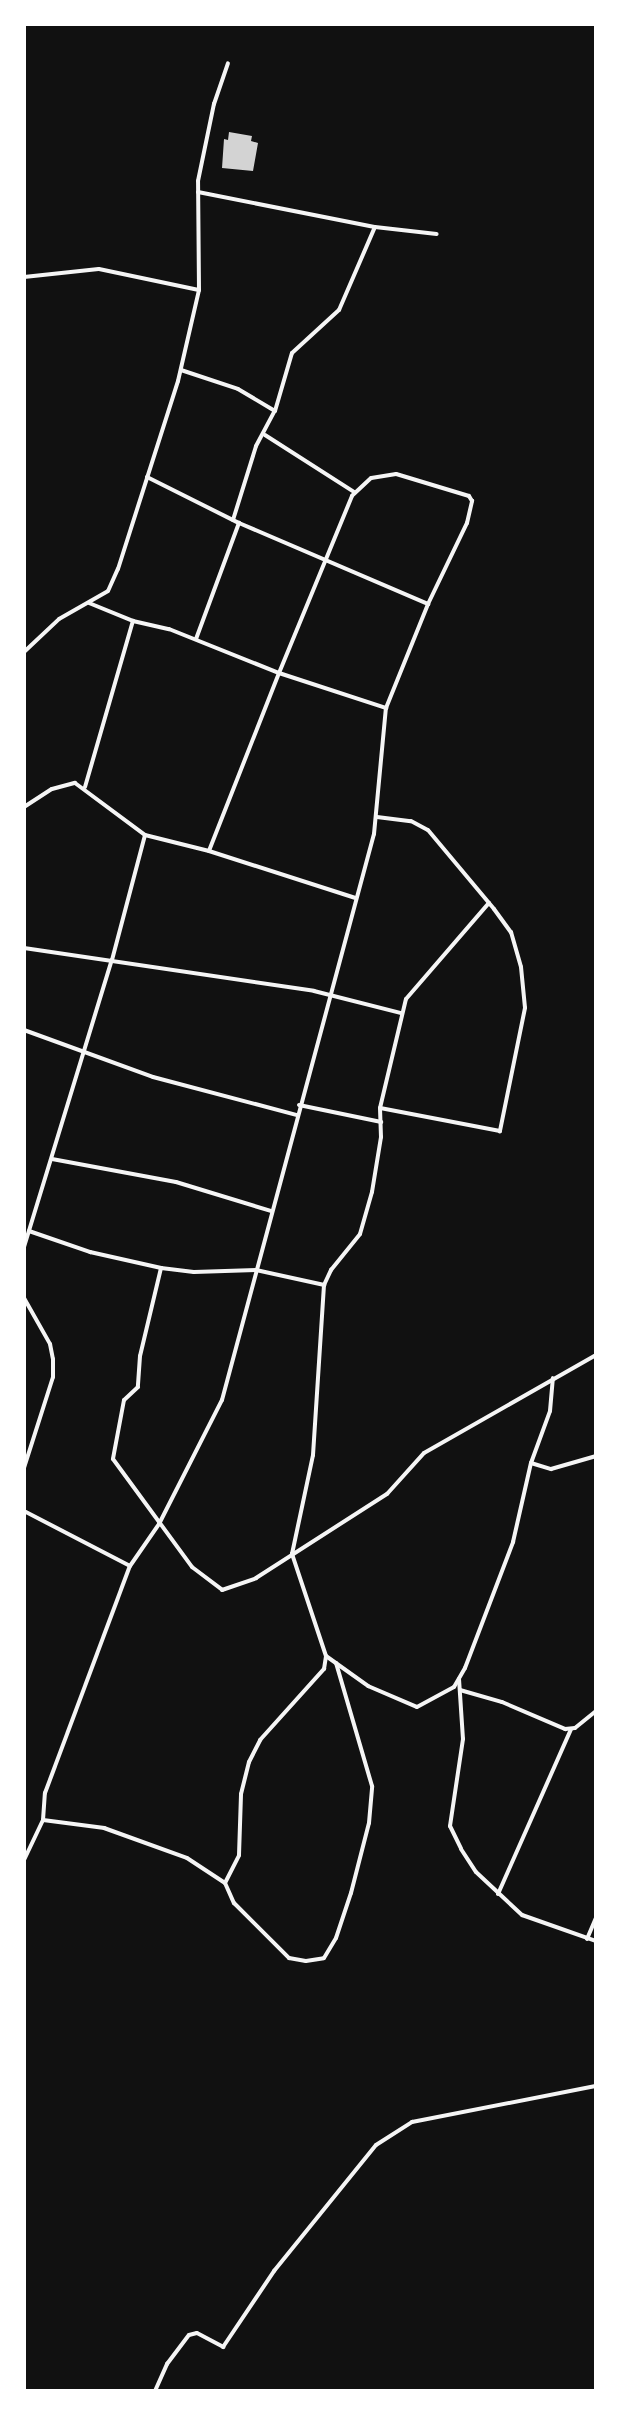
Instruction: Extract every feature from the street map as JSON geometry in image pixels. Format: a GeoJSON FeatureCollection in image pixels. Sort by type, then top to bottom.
{"type":"FeatureCollection","features":[{"type":"Feature","properties":{"kind":"street"},"geometry":{"type":"LineString","coordinates":[[24,652],[59,620],[108,591],[113,581],[181,370],[199,290],[198,192],[204,148],[228,63]]}},
{"type":"Feature","properties":{"kind":"street"},"geometry":{"type":"LineString","coordinates":[[198,192],[375,227],[437,234]]}},
{"type":"Feature","properties":{"kind":"street"},"geometry":{"type":"LineString","coordinates":[[233,520],[256,446],[265,435],[275,411],[292,354],[339,310],[375,227]]}},
{"type":"Feature","properties":{"kind":"street"},"geometry":{"type":"LineString","coordinates":[[24,276],[99,269],[199,290]]}},
{"type":"Feature","properties":{"kind":"street"},"geometry":{"type":"LineString","coordinates":[[181,370],[248,393],[275,411]]}},
{"type":"Feature","properties":{"kind":"street"},"geometry":{"type":"LineString","coordinates":[[265,435],[354,492]]}},
{"type":"Feature","properties":{"kind":"street"},"geometry":{"type":"LineString","coordinates":[[24,1860],[43,1820],[45,1793],[130,1566],[159,1524],[222,1400],[377,817],[386,708],[428,604],[466,523],[472,501],[469,496],[396,474],[371,478],[354,492],[324,561],[209,851]]}},
{"type":"Feature","properties":{"kind":"street"},"geometry":{"type":"LineString","coordinates":[[147,477],[239,523],[428,604]]}},
{"type":"Feature","properties":{"kind":"street"},"geometry":{"type":"LineString","coordinates":[[196,639],[239,523]]}},
{"type":"Feature","properties":{"kind":"street"},"geometry":{"type":"LineString","coordinates":[[89,603],[133,621],[196,639],[279,673],[386,708]]}},
{"type":"Feature","properties":{"kind":"street"},"geometry":{"type":"LineString","coordinates":[[85,787],[133,621]]}},
{"type":"Feature","properties":{"kind":"street"},"geometry":{"type":"LineString","coordinates":[[24,807],[64,784],[85,787],[145,835],[209,851],[355,898]]}},
{"type":"Feature","properties":{"kind":"street"},"geometry":{"type":"LineString","coordinates":[[377,817],[411,821],[428,830],[489,903],[511,932],[521,967],[525,1008],[500,1131],[380,1108]]}},
{"type":"Feature","properties":{"kind":"street"},"geometry":{"type":"LineString","coordinates":[[24,1247],[112,960],[145,835]]}},
{"type":"Feature","properties":{"kind":"street"},"geometry":{"type":"LineString","coordinates":[[225,1884],[239,1855],[241,1794],[249,1762],[260,1740],[324,1669],[326,1656],[292,1554],[313,1455],[324,1285],[331,1270],[360,1234],[372,1192],[381,1122],[380,1108],[401,1014],[416,986],[489,903]]}},
{"type":"Feature","properties":{"kind":"street"},"geometry":{"type":"LineString","coordinates":[[24,948],[328,995],[401,1014]]}},
{"type":"Feature","properties":{"kind":"street"},"geometry":{"type":"LineString","coordinates":[[24,1030],[153,1077],[297,1115]]}},
{"type":"Feature","properties":{"kind":"street"},"geometry":{"type":"LineString","coordinates":[[299,1105],[381,1122]]}},
{"type":"Feature","properties":{"kind":"street"},"geometry":{"type":"LineString","coordinates":[[52,1159],[176,1182],[271,1211]]}},
{"type":"Feature","properties":{"kind":"street"},"geometry":{"type":"LineString","coordinates":[[29,1231],[90,1252],[161,1268],[194,1272],[256,1270],[324,1285]]}},
{"type":"Feature","properties":{"kind":"street"},"geometry":{"type":"LineString","coordinates":[[161,1268],[140,1356],[138,1387],[124,1400],[113,1459],[192,1568],[222,1590],[256,1578],[387,1494],[424,1453],[483,1422],[553,1377],[596,1355]]}},
{"type":"Feature","properties":{"kind":"street"},"geometry":{"type":"LineString","coordinates":[[24,1298],[50,1344],[53,1377],[24,1468]]}},
{"type":"Feature","properties":{"kind":"street"},"geometry":{"type":"LineString","coordinates":[[326,1656],[368,1686],[417,1707],[446,1695],[459,1678],[513,1542],[531,1463],[550,1411],[553,1377]]}},
{"type":"Feature","properties":{"kind":"street"},"geometry":{"type":"LineString","coordinates":[[531,1463],[551,1469],[596,1456]]}},
{"type":"Feature","properties":{"kind":"street"},"geometry":{"type":"LineString","coordinates":[[24,1511],[130,1566]]}},
{"type":"Feature","properties":{"kind":"street"},"geometry":{"type":"LineString","coordinates":[[43,1820],[104,1828],[148,1841],[187,1858],[225,1884],[234,1903],[289,1959],[306,1961],[324,1958],[336,1938],[369,1823],[372,1786],[336,1663]]}},
{"type":"Feature","properties":{"kind":"street"},"geometry":{"type":"LineString","coordinates":[[459,1678],[463,1739],[450,1826],[476,1872],[522,1915],[596,1941]]}},
{"type":"Feature","properties":{"kind":"street"},"geometry":{"type":"LineString","coordinates":[[460,1690],[502,1701],[555,1727],[571,1729]]}},
{"type":"Feature","properties":{"kind":"street"},"geometry":{"type":"LineString","coordinates":[[498,1894],[571,1729],[596,1711]]}},
{"type":"Feature","properties":{"kind":"street"},"geometry":{"type":"LineString","coordinates":[[586,1939],[596,1918]]}},
{"type":"Feature","properties":{"kind":"street"},"geometry":{"type":"LineString","coordinates":[[155,2391],[167,2364],[189,2335],[197,2333],[217,2346],[223,2347],[229,2341],[274,2271],[376,2145],[412,2122],[596,2086]]}},
{"type":"Feature","properties":{"kind":"building"},"geometry":{"type":"Polygon","coordinates":[[[229,132],[252,136],[251,141],[258,143],[253,171],[222,168],[224,139],[228,140],[229,132]]]}}]}
